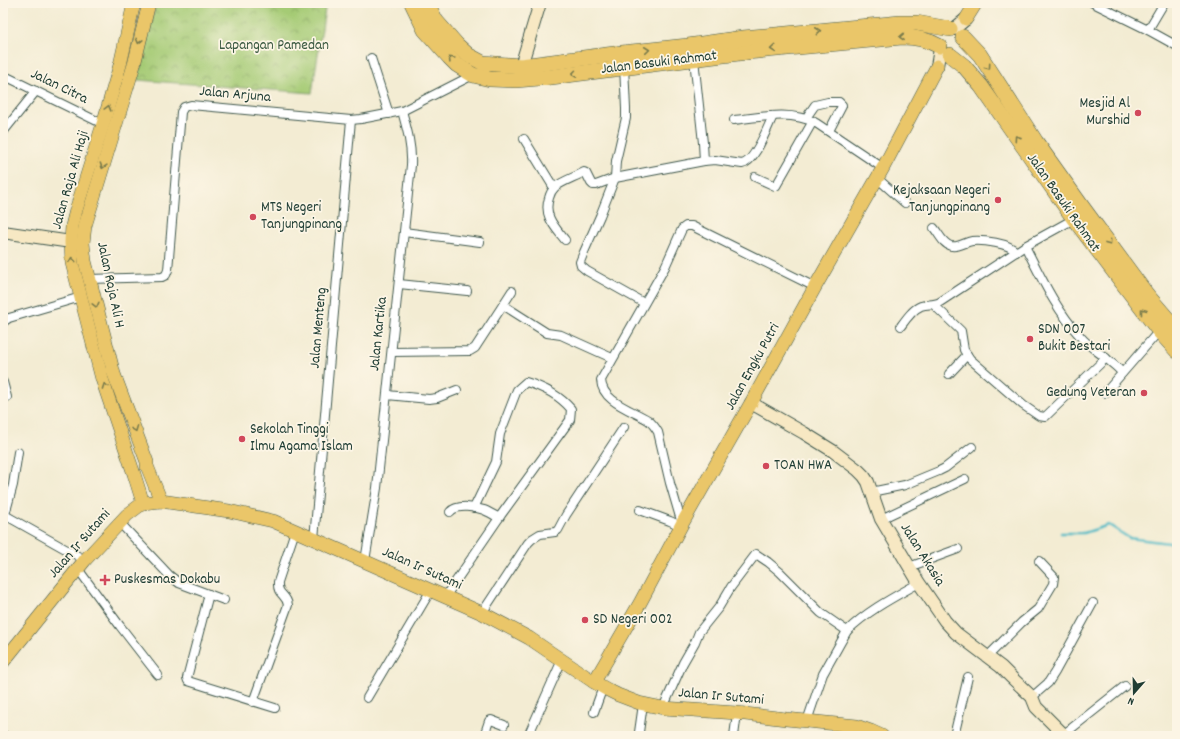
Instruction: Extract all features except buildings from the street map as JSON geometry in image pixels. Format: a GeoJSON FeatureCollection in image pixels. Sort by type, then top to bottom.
{"type":"FeatureCollection","features":[{"type":"Feature","properties":{"kind":"highway","name":"Jalan Basuki Rahmat"},"geometry":{"type":"LineString","coordinates":[[412,3],[425,30],[457,65],[473,75],[490,80],[516,80],[551,77],[688,46],[743,38],[900,23],[917,23],[957,33],[980,55],[1036,142],[1083,208],[1159,331],[1177,352]]}},
{"type":"Feature","properties":{"kind":"highway","name":"Jalan Basuki Rahmat"},"geometry":{"type":"LineString","coordinates":[[427,3],[436,21],[468,55],[483,63],[521,66],[623,60],[694,59],[747,52],[902,37],[914,37],[925,40],[944,51],[964,66],[982,86],[1074,219],[1125,276],[1147,295],[1177,330]]}},
{"type":"Feature","properties":{"kind":"highway"},"geometry":{"type":"LineString","coordinates":[[946,31],[957,33],[964,41],[963,49],[956,55],[944,51],[940,36],[946,31]]}},
{"type":"Feature","properties":{"kind":"main road","name":"Jalan Raja Ali Haji"},"geometry":{"type":"LineString","coordinates":[[134,3],[120,65],[104,124],[76,210],[79,226],[71,242],[72,263],[102,379],[143,503]]}},
{"type":"Feature","properties":{"kind":"main road","name":"Jalan Raja Ali H"},"geometry":{"type":"LineString","coordinates":[[148,3],[134,65],[79,226],[89,279],[114,374],[161,501]]}},
{"type":"Feature","properties":{"kind":"main road"},"geometry":{"type":"LineString","coordinates":[[966,19],[976,3]]}},
{"type":"Feature","properties":{"kind":"main road","name":"Jalan Engku Putri"},"geometry":{"type":"LineString","coordinates":[[598,684],[681,525],[880,173],[937,66]]}},
{"type":"Feature","properties":{"kind":"main road","name":"Jalan Ir Sutami"},"geometry":{"type":"LineString","coordinates":[[3,662],[81,565],[120,523],[143,503],[161,501],[229,511],[273,522],[314,538],[482,613],[529,638],[618,696],[643,704],[663,708],[737,713],[807,721],[882,736]]}},
{"type":"Feature","properties":{"kind":"street"},"geometry":{"type":"LineString","coordinates":[[521,66],[540,3]]}},
{"type":"Feature","properties":{"kind":"street"},"geometry":{"type":"LineString","coordinates":[[1093,3],[1177,46]]}},
{"type":"Feature","properties":{"kind":"street"},"geometry":{"type":"LineString","coordinates":[[1148,30],[1164,3]]}},
{"type":"Feature","properties":{"kind":"street"},"geometry":{"type":"LineString","coordinates":[[957,33],[966,19]]}},
{"type":"Feature","properties":{"kind":"street"},"geometry":{"type":"LineString","coordinates":[[937,66],[944,51]]}},
{"type":"Feature","properties":{"kind":"street"},"geometry":{"type":"LineString","coordinates":[[371,58],[389,114]]}},
{"type":"Feature","properties":{"kind":"street"},"geometry":{"type":"LineString","coordinates":[[694,59],[704,162]]}},
{"type":"Feature","properties":{"kind":"street"},"geometry":{"type":"LineString","coordinates":[[623,60],[626,118],[616,161],[615,178],[580,262],[581,266],[587,271],[644,303]]}},
{"type":"Feature","properties":{"kind":"street","name":"Jalan Citra"},"geometry":{"type":"LineString","coordinates":[[3,75],[104,124]]}},
{"type":"Feature","properties":{"kind":"street","name":"Jalan Arjuna"},"geometry":{"type":"LineString","coordinates":[[89,279],[162,277],[166,275],[168,270],[181,112],[184,107],[191,105],[351,120],[361,119],[402,111],[473,75]]}},
{"type":"Feature","properties":{"kind":"street"},"geometry":{"type":"LineString","coordinates":[[3,132],[36,91]]}},
{"type":"Feature","properties":{"kind":"street"},"geometry":{"type":"LineString","coordinates":[[755,177],[770,185],[776,186],[810,120],[815,105],[828,102],[839,102],[842,106],[829,131]]}},
{"type":"Feature","properties":{"kind":"street","name":"Jalan Kartika"},"geometry":{"type":"LineString","coordinates":[[365,561],[377,488],[411,155],[409,134],[402,111]]}},
{"type":"Feature","properties":{"kind":"street"},"geometry":{"type":"LineString","coordinates":[[734,120],[792,115],[810,120],[829,131],[880,173],[905,203]]}},
{"type":"Feature","properties":{"kind":"street"},"geometry":{"type":"LineString","coordinates":[[565,240],[551,223],[547,211],[548,200],[554,188],[584,172],[593,185],[615,178],[715,160],[742,164],[746,163],[755,152],[773,116]]}},
{"type":"Feature","properties":{"kind":"street","name":"Jalan Menteng"},"geometry":{"type":"LineString","coordinates":[[314,538],[351,120]]}},
{"type":"Feature","properties":{"kind":"street"},"geometry":{"type":"LineString","coordinates":[[524,139],[554,188]]}},
{"type":"Feature","properties":{"kind":"street"},"geometry":{"type":"LineString","coordinates":[[901,326],[907,317],[917,308],[940,302],[1025,246],[1074,219]]}},
{"type":"Feature","properties":{"kind":"street"},"geometry":{"type":"LineString","coordinates":[[681,525],[658,432],[655,426],[648,420],[619,404],[607,394],[600,380],[665,267],[682,229],[686,226],[692,226],[815,287]]}},
{"type":"Feature","properties":{"kind":"street"},"geometry":{"type":"LineString","coordinates":[[934,228],[943,240],[950,246],[958,246],[972,241],[984,242],[1012,247],[1016,252]]}},
{"type":"Feature","properties":{"kind":"street"},"geometry":{"type":"LineString","coordinates":[[3,232],[71,242]]}},
{"type":"Feature","properties":{"kind":"street"},"geometry":{"type":"LineString","coordinates":[[404,232],[480,242]]}},
{"type":"Feature","properties":{"kind":"street"},"geometry":{"type":"LineString","coordinates":[[1025,246],[1047,289],[1080,337],[1122,373]]}},
{"type":"Feature","properties":{"kind":"street"},"geometry":{"type":"LineString","coordinates":[[399,284],[467,291]]}},
{"type":"Feature","properties":{"kind":"street"},"geometry":{"type":"LineString","coordinates":[[392,352],[470,351],[475,348],[512,291]]}},
{"type":"Feature","properties":{"kind":"street"},"geometry":{"type":"LineString","coordinates":[[3,322],[9,318],[81,297]]}},
{"type":"Feature","properties":{"kind":"street"},"geometry":{"type":"LineString","coordinates":[[934,304],[961,331],[964,350],[970,360],[1023,405],[1042,417],[1045,417],[1106,358]]}},
{"type":"Feature","properties":{"kind":"street"},"geometry":{"type":"LineString","coordinates":[[503,305],[547,333],[561,335],[612,358]]}},
{"type":"Feature","properties":{"kind":"street"},"geometry":{"type":"LineString","coordinates":[[1105,392],[1159,331]]}},
{"type":"Feature","properties":{"kind":"street"},"geometry":{"type":"LineString","coordinates":[[949,374],[967,355]]}},
{"type":"Feature","properties":{"kind":"street"},"geometry":{"type":"LineString","coordinates":[[3,382],[7,397]]}},
{"type":"Feature","properties":{"kind":"street"},"geometry":{"type":"LineString","coordinates":[[445,597],[499,518],[570,420],[571,409],[564,400],[538,386],[526,382],[517,390],[500,434],[496,462],[474,508]]}},
{"type":"Feature","properties":{"kind":"street"},"geometry":{"type":"LineString","coordinates":[[387,395],[429,399],[437,398],[457,390]]}},
{"type":"Feature","properties":{"kind":"street","name":"Jalan Akasia"},"geometry":{"type":"LineString","coordinates":[[751,403],[804,433],[846,461],[864,476],[868,482],[881,520],[919,583],[945,621],[956,633],[1012,678],[1032,697],[1036,707],[1064,735]]}},
{"type":"Feature","properties":{"kind":"street"},"geometry":{"type":"LineString","coordinates":[[482,613],[519,556],[532,539],[540,534],[555,532],[558,530],[566,515],[624,427]]}},
{"type":"Feature","properties":{"kind":"street"},"geometry":{"type":"LineString","coordinates":[[871,492],[905,485],[939,471],[972,447]]}},
{"type":"Feature","properties":{"kind":"street"},"geometry":{"type":"LineString","coordinates":[[18,452],[13,485],[4,517],[81,565],[120,626],[158,675]]}},
{"type":"Feature","properties":{"kind":"street"},"geometry":{"type":"LineString","coordinates":[[881,520],[965,478]]}},
{"type":"Feature","properties":{"kind":"street"},"geometry":{"type":"LineString","coordinates":[[450,512],[456,508],[474,508],[485,510],[499,518]]}},
{"type":"Feature","properties":{"kind":"street"},"geometry":{"type":"LineString","coordinates":[[640,510],[681,525]]}},
{"type":"Feature","properties":{"kind":"street"},"geometry":{"type":"LineString","coordinates":[[120,523],[169,575],[179,583],[224,600]]}},
{"type":"Feature","properties":{"kind":"street"},"geometry":{"type":"LineString","coordinates":[[253,702],[288,605],[287,600],[280,593],[278,582],[295,531]]}},
{"type":"Feature","properties":{"kind":"street"},"geometry":{"type":"LineString","coordinates":[[909,567],[958,549]]}},
{"type":"Feature","properties":{"kind":"street"},"geometry":{"type":"LineString","coordinates":[[663,708],[683,663],[700,632],[719,607],[735,581],[756,554],[780,572],[821,613],[847,631]]}},
{"type":"Feature","properties":{"kind":"street"},"geometry":{"type":"LineString","coordinates":[[987,657],[1022,622],[1036,612],[1053,584],[1054,577],[1039,561]]}},
{"type":"Feature","properties":{"kind":"street"},"geometry":{"type":"LineString","coordinates":[[807,721],[823,674],[847,631],[854,624],[876,609],[919,583]]}},
{"type":"Feature","properties":{"kind":"street"},"geometry":{"type":"LineString","coordinates":[[367,698],[431,590]]}},
{"type":"Feature","properties":{"kind":"street"},"geometry":{"type":"LineString","coordinates":[[209,594],[186,678],[188,681],[274,708]]}},
{"type":"Feature","properties":{"kind":"street"},"geometry":{"type":"LineString","coordinates":[[1032,697],[1048,682],[1055,672],[1093,603]]}},
{"type":"Feature","properties":{"kind":"street"},"geometry":{"type":"LineString","coordinates":[[528,736],[562,660]]}},
{"type":"Feature","properties":{"kind":"street"},"geometry":{"type":"LineString","coordinates":[[954,736],[968,677]]}},
{"type":"Feature","properties":{"kind":"street"},"geometry":{"type":"LineString","coordinates":[[594,712],[598,684]]}},
{"type":"Feature","properties":{"kind":"street"},"geometry":{"type":"LineString","coordinates":[[1064,735],[1125,686]]}},
{"type":"Feature","properties":{"kind":"street"},"geometry":{"type":"LineString","coordinates":[[639,732],[643,704]]}},
{"type":"Feature","properties":{"kind":"street"},"geometry":{"type":"LineString","coordinates":[[734,736],[737,713]]}},
{"type":"Feature","properties":{"kind":"street"},"geometry":{"type":"LineString","coordinates":[[484,736],[489,720],[504,725]]}},
{"type":"Feature","properties":{"kind":"green space","name":"Lapangan Pamedan"},"geometry":{"type":"Polygon","coordinates":[[[156,3],[326,3],[312,93],[137,80],[156,3]]]}},
{"type":"Feature","properties":{"kind":"waterway"},"geometry":{"type":"LineString","coordinates":[[1061,533],[1084,533],[1109,525],[1129,538],[1177,544]]}},
{"type":"Feature","properties":{"kind":"place","name":"Mesjid Al Murshid"},"geometry":{"type":"Point","coordinates":[1138,113]}},
{"type":"Feature","properties":{"kind":"place","name":"Kejaksaan Negeri Tanjungpinang"},"geometry":{"type":"Point","coordinates":[998,200]}},
{"type":"Feature","properties":{"kind":"place","name":"MTS Negeri Tanjungpinang"},"geometry":{"type":"Point","coordinates":[253,217]}},
{"type":"Feature","properties":{"kind":"place","name":"SDN 007 Bukit Bestari"},"geometry":{"type":"Point","coordinates":[1030,339]}},
{"type":"Feature","properties":{"kind":"place","name":"Gedung Veteran"},"geometry":{"type":"Point","coordinates":[1144,393]}},
{"type":"Feature","properties":{"kind":"place","name":"Sekolah Tinggi Ilmu Agama Islam"},"geometry":{"type":"Point","coordinates":[242,439]}},
{"type":"Feature","properties":{"kind":"place","name":"TOAN HWA"},"geometry":{"type":"Point","coordinates":[766,466]}},
{"type":"Feature","properties":{"kind":"place","name":"Puskesmas Dokabu"},"geometry":{"type":"Point","coordinates":[105,580]}},
{"type":"Feature","properties":{"kind":"place","name":"SD Negeri 002"},"geometry":{"type":"Point","coordinates":[585,620]}}]}
